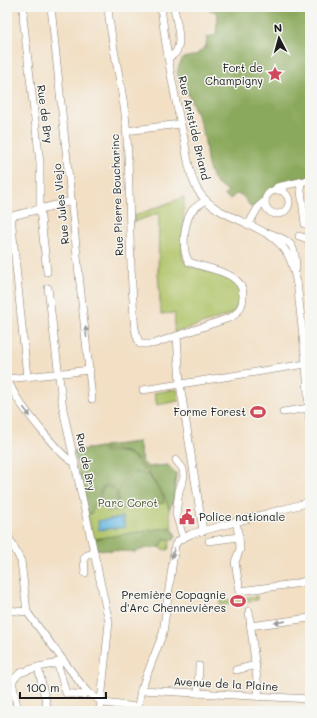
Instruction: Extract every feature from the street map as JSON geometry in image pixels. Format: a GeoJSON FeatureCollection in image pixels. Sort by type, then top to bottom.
{"type":"FeatureCollection","features":[{"type":"Feature","properties":{"kind":"street","name":"Rue de Bry"},"geometry":{"type":"LineString","coordinates":[[24,7],[24,32],[40,162],[40,209],[47,272]]}},
{"type":"Feature","properties":{"kind":"street","name":"Rue Jules Viejo"},"geometry":{"type":"LineString","coordinates":[[51,7],[92,399]]}},
{"type":"Feature","properties":{"kind":"street","name":"Rue Pierre Boucharinc"},"geometry":{"type":"LineString","coordinates":[[108,7],[126,131],[130,172],[131,273],[137,339],[140,344],[146,346],[177,336]]}},
{"type":"Feature","properties":{"kind":"street","name":"Rue Aristide Briand"},"geometry":{"type":"LineString","coordinates":[[161,7],[180,124],[192,177],[197,188],[206,200],[223,213],[282,238],[292,244],[296,262],[297,285],[302,295],[307,352],[306,364],[310,426]]}},
{"type":"Feature","properties":{"kind":"street"},"geometry":{"type":"LineString","coordinates":[[168,57],[174,56],[177,52],[179,42],[174,7]]}},
{"type":"Feature","properties":{"kind":"street"},"geometry":{"type":"LineString","coordinates":[[126,131],[180,124]]}},
{"type":"Feature","properties":{"kind":"street"},"geometry":{"type":"LineString","coordinates":[[249,225],[259,206],[265,201],[267,195],[277,187],[310,180]]}},
{"type":"Feature","properties":{"kind":"street"},"geometry":{"type":"LineString","coordinates":[[300,182],[305,224]]}},
{"type":"Feature","properties":{"kind":"street"},"geometry":{"type":"LineString","coordinates":[[265,201],[268,210],[273,214],[280,215],[285,212],[290,203],[289,197],[284,192],[275,190]]}},
{"type":"Feature","properties":{"kind":"street"},"geometry":{"type":"LineString","coordinates":[[203,531],[180,384],[177,336],[232,317],[238,312],[243,303],[241,285],[235,278],[189,262],[185,256],[186,222],[192,211],[206,200]]}},
{"type":"Feature","properties":{"kind":"street"},"geometry":{"type":"LineString","coordinates":[[27,377],[9,217],[72,201]]}},
{"type":"Feature","properties":{"kind":"street"},"geometry":{"type":"LineString","coordinates":[[299,236],[308,239],[310,248]]}},
{"type":"Feature","properties":{"kind":"street","name":"Rue de Bry"},"geometry":{"type":"LineString","coordinates":[[48,288],[63,409],[109,622],[100,711]]}},
{"type":"Feature","properties":{"kind":"street"},"geometry":{"type":"LineString","coordinates":[[143,390],[306,364]]}},
{"type":"Feature","properties":{"kind":"street"},"geometry":{"type":"LineString","coordinates":[[74,462],[65,457],[30,416],[16,398],[7,379],[90,370]]}},
{"type":"Feature","properties":{"kind":"street"},"geometry":{"type":"LineString","coordinates":[[283,412],[309,408]]}},
{"type":"Feature","properties":{"kind":"street"},"geometry":{"type":"LineString","coordinates":[[176,460],[183,469],[184,477],[179,491],[176,514],[183,537]]}},
{"type":"Feature","properties":{"kind":"street"},"geometry":{"type":"LineString","coordinates":[[7,534],[21,561],[27,612],[61,663],[86,692],[100,701],[137,709],[140,690],[163,633],[172,555],[175,545],[183,537],[310,502]]}},
{"type":"Feature","properties":{"kind":"street"},"geometry":{"type":"LineString","coordinates":[[237,527],[240,549],[235,562],[240,591],[294,584],[310,580]]}},
{"type":"Feature","properties":{"kind":"street"},"geometry":{"type":"LineString","coordinates":[[209,541],[239,537]]}},
{"type":"Feature","properties":{"kind":"street"},"geometry":{"type":"LineString","coordinates":[[85,573],[84,558],[87,555],[94,553]]}},
{"type":"Feature","properties":{"kind":"street"},"geometry":{"type":"LineString","coordinates":[[7,610],[27,612]]}},
{"type":"Feature","properties":{"kind":"street"},"geometry":{"type":"LineString","coordinates":[[248,611],[259,696]]}},
{"type":"Feature","properties":{"kind":"street"},"geometry":{"type":"LineString","coordinates":[[250,626],[310,618]]}},
{"type":"Feature","properties":{"kind":"street"},"geometry":{"type":"LineString","coordinates":[[18,711],[12,681],[20,672],[61,663]]}},
{"type":"Feature","properties":{"kind":"street"},"geometry":{"type":"LineString","coordinates":[[61,663],[66,693],[83,695],[86,692]]}},
{"type":"Feature","properties":{"kind":"street"},"geometry":{"type":"LineString","coordinates":[[236,670],[256,665]]}},
{"type":"Feature","properties":{"kind":"street"},"geometry":{"type":"LineString","coordinates":[[198,693],[199,666]]}},
{"type":"Feature","properties":{"kind":"street"},"geometry":{"type":"LineString","coordinates":[[38,667],[48,711]]}},
{"type":"Feature","properties":{"kind":"street","name":"Avenue de la Plaine"},"geometry":{"type":"LineString","coordinates":[[140,690],[310,699]]}},
{"type":"Feature","properties":{"kind":"green space"},"geometry":{"type":"Polygon","coordinates":[[[203,7],[310,7],[310,177],[285,183],[279,186],[268,194],[256,207],[251,207],[242,195],[236,194],[230,199],[224,195],[229,191],[216,183],[208,165],[201,125],[189,96],[180,83],[177,75],[179,65],[183,58],[196,55],[206,46],[207,37],[216,35],[218,13],[203,7]]]}},
{"type":"Feature","properties":{"kind":"green space"},"geometry":{"type":"Polygon","coordinates":[[[184,197],[182,255],[184,261],[189,265],[235,280],[240,290],[241,299],[238,307],[229,315],[174,333],[175,313],[161,314],[158,273],[159,213],[134,222],[134,216],[184,197]]]}},
{"type":"Feature","properties":{"kind":"green space"},"geometry":{"type":"Polygon","coordinates":[[[177,389],[179,401],[157,405],[154,393],[177,389]]]}},
{"type":"Feature","properties":{"kind":"green space","name":"Parc Corot"},"geometry":{"type":"Polygon","coordinates":[[[139,442],[142,461],[148,467],[168,465],[176,473],[174,500],[169,509],[172,528],[176,536],[174,540],[171,539],[168,550],[161,549],[161,547],[146,548],[135,552],[95,549],[74,451],[139,442]]]}},
{"type":"Feature","properties":{"kind":"green space"},"geometry":{"type":"Polygon","coordinates":[[[139,442],[142,461],[148,467],[168,465],[176,473],[174,500],[169,509],[164,495],[139,460],[127,452],[105,449],[104,446],[139,442]]]}},
{"type":"Feature","properties":{"kind":"green space"},"geometry":{"type":"Polygon","coordinates":[[[102,447],[103,450],[106,451],[123,452],[129,454],[137,460],[145,471],[136,472],[124,477],[118,483],[116,488],[108,485],[102,487],[91,514],[88,514],[74,451],[102,447]]]}},
{"type":"Feature","properties":{"kind":"green space"},"geometry":{"type":"Polygon","coordinates":[[[138,473],[148,474],[163,496],[164,503],[120,509],[118,491],[122,482],[138,473]]]}},
{"type":"Feature","properties":{"kind":"green space"},"geometry":{"type":"Polygon","coordinates":[[[107,487],[116,490],[118,510],[108,511],[98,504],[103,488],[107,487]]]}},
{"type":"Feature","properties":{"kind":"green space"},"geometry":{"type":"Polygon","coordinates":[[[170,527],[176,536],[174,540],[164,539],[161,547],[146,548],[135,552],[95,549],[94,539],[170,527]]]}},
{"type":"Feature","properties":{"kind":"green space","name":"Première Copagnie d'Arc Chennevières"},"geometry":{"type":"Polygon","coordinates":[[[257,596],[257,600],[220,605],[220,601],[257,596]]]}},
{"type":"Feature","properties":{"kind":"water"},"geometry":{"type":"Polygon","coordinates":[[[123,517],[125,527],[99,530],[98,521],[123,517]]]}},
{"type":"Feature","properties":{"kind":"place","name":"Fort de Champigny"},"geometry":{"type":"Point","coordinates":[275,74]}},
{"type":"Feature","properties":{"kind":"place","name":"Forme Forest"},"geometry":{"type":"Point","coordinates":[258,412]}},
{"type":"Feature","properties":{"kind":"place","name":"Police nationale"},"geometry":{"type":"Point","coordinates":[187,517]}},
{"type":"Feature","properties":{"kind":"place","name":"Première Copagnie d'Arc Chennevières"},"geometry":{"type":"Point","coordinates":[238,601]}}]}
